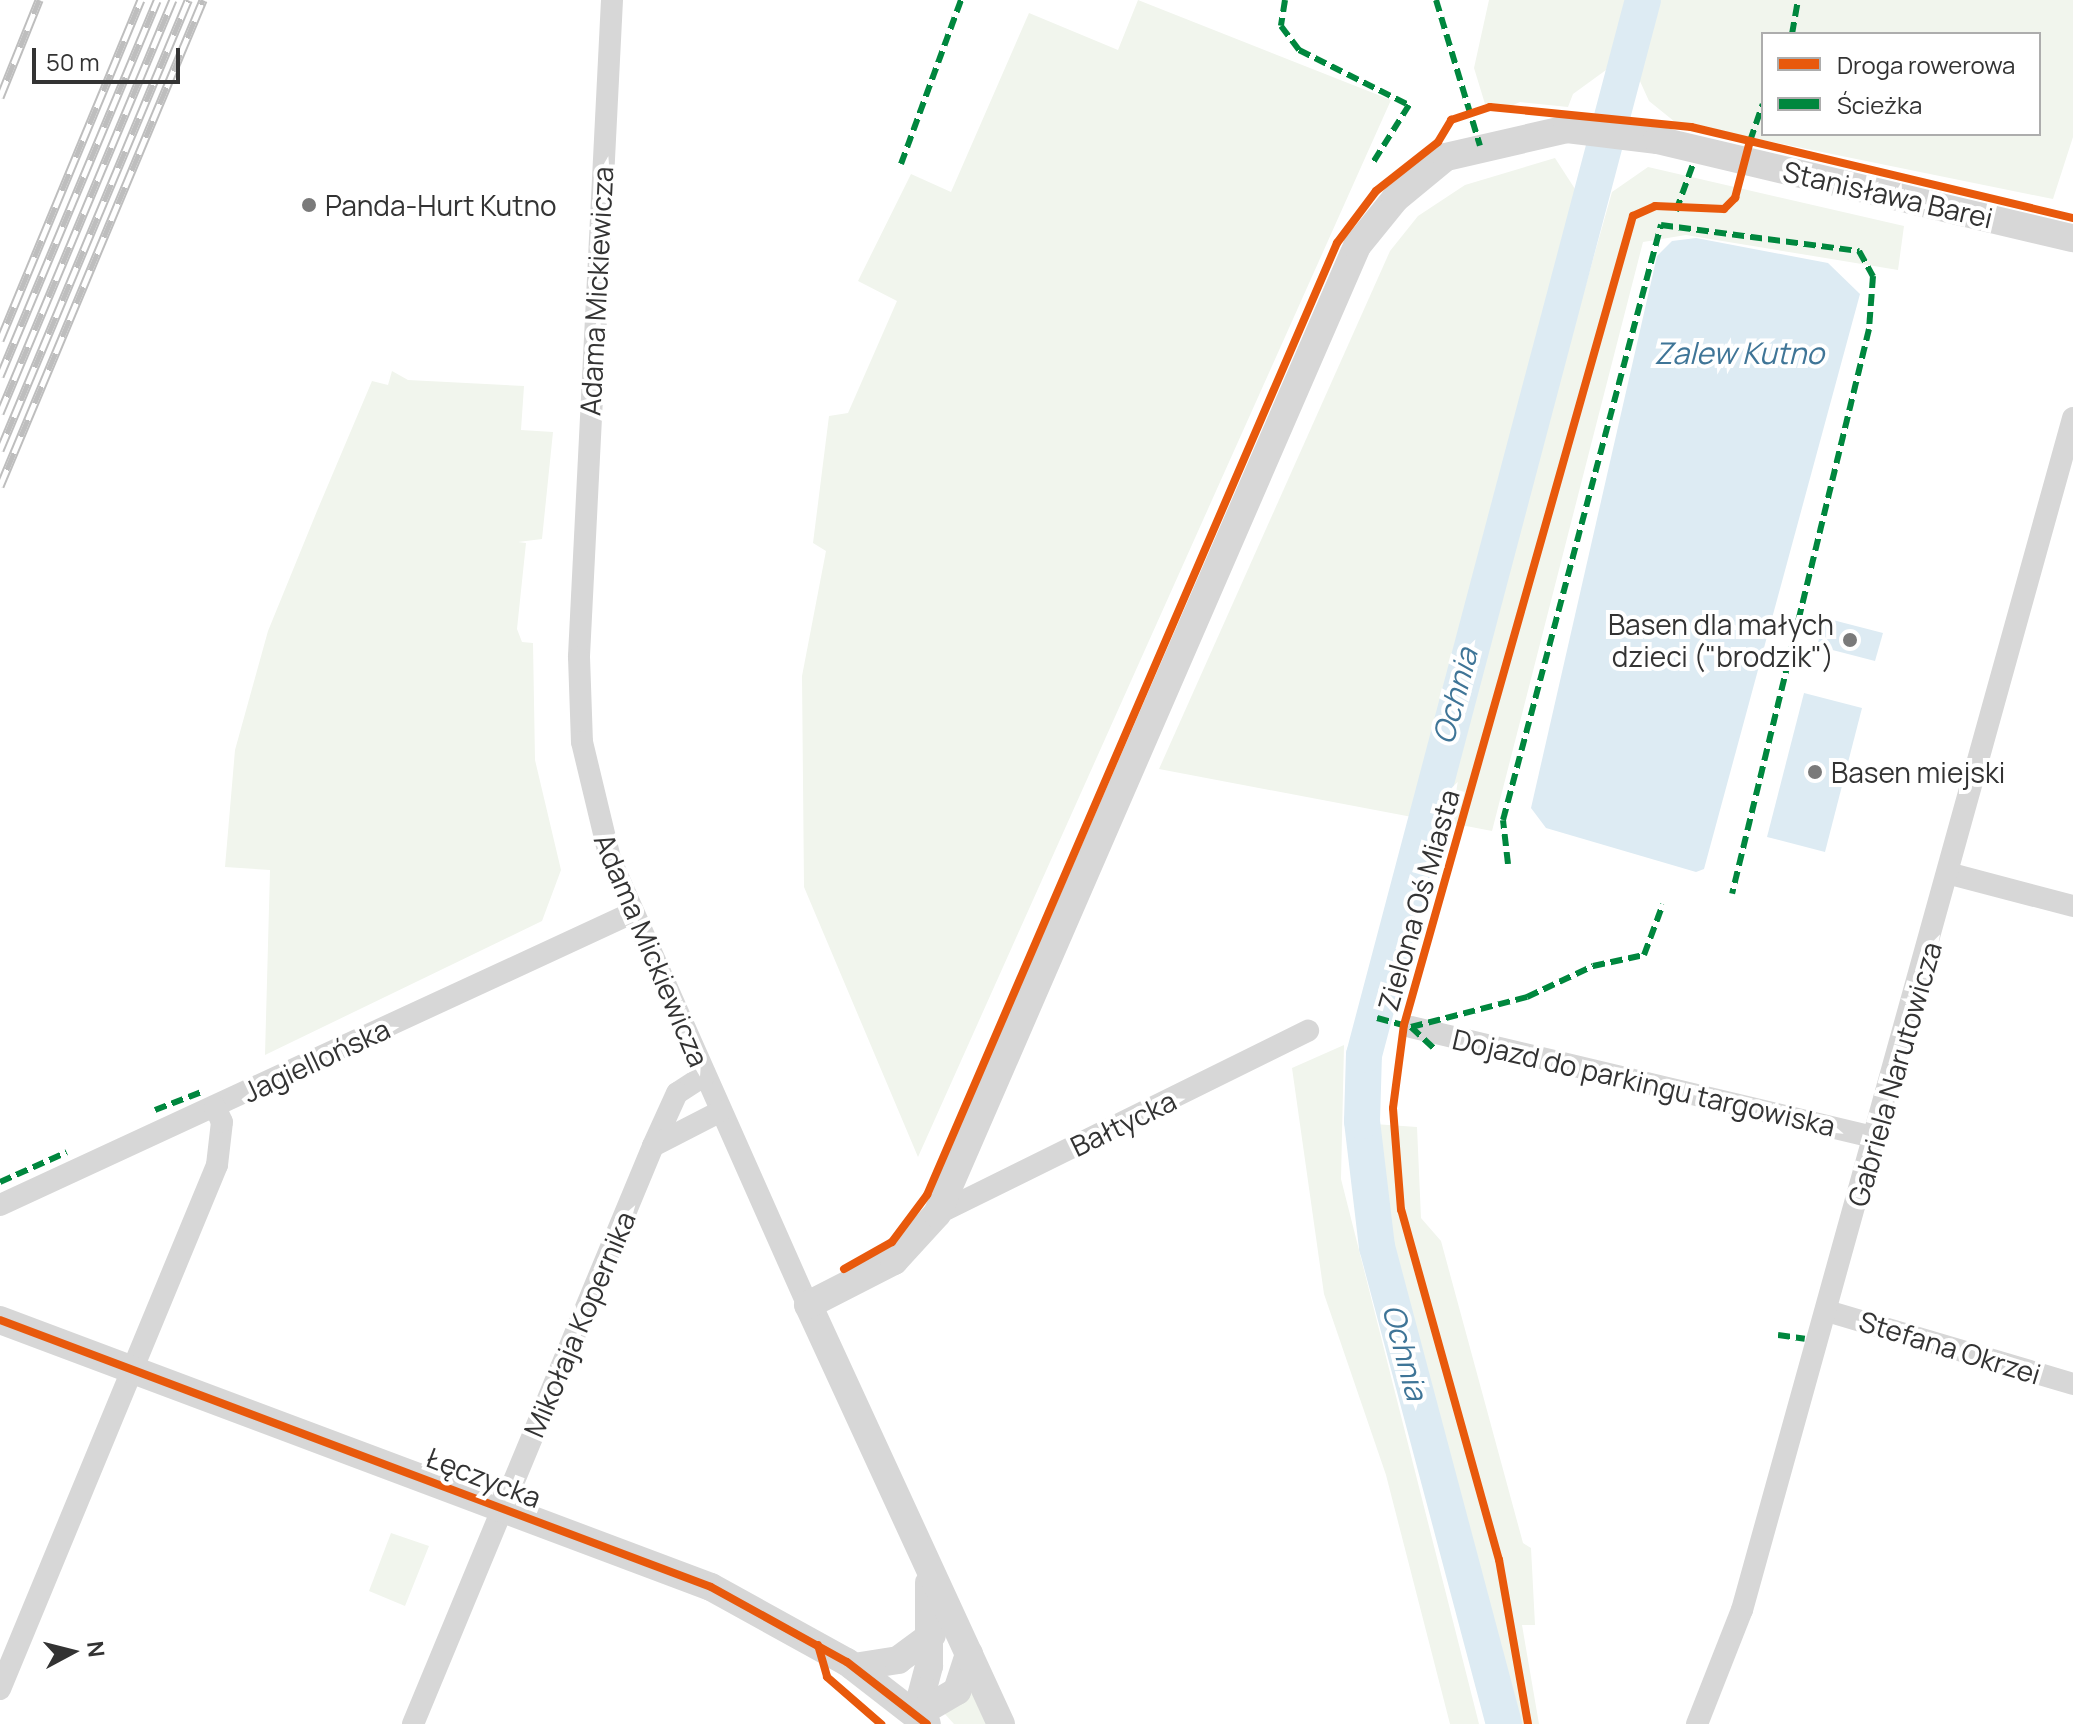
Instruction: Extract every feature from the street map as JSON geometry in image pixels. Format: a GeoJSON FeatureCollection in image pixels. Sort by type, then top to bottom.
{"type":"FeatureCollection","features":[{"type":"Feature","properties":{"kind":"street","name":"Adama Mickiewicza"},"geometry":{"type":"LineString","coordinates":[[612,0],[578,699],[601,834],[632,913],[808,1305],[1001,1724]]}},
{"type":"Feature","properties":{"kind":"street","name":"Stanisława Barei"},"geometry":{"type":"LineString","coordinates":[[937,1214],[1357,246],[1395,199],[1446,157],[1567,129],[1657,140],[2073,238]]}},
{"type":"Feature","properties":{"kind":"street","name":"Gabriela Narutowicza"},"geometry":{"type":"LineString","coordinates":[[1697,1724],[1742,1610],[1951,874],[2073,418]]}},
{"type":"Feature","properties":{"kind":"street"},"geometry":{"type":"LineString","coordinates":[[1951,874],[2073,906]]}},
{"type":"Feature","properties":{"kind":"street","name":"Jagiellońska"},"geometry":{"type":"LineString","coordinates":[[0,1205],[632,913]]}},
{"type":"Feature","properties":{"kind":"street","name":"Dojazd do parkingu targowiska"},"geometry":{"type":"LineString","coordinates":[[1411,1027],[1876,1138]]}},
{"type":"Feature","properties":{"kind":"street","name":"Bałtycka"},"geometry":{"type":"LineString","coordinates":[[937,1214],[1308,1031]]}},
{"type":"Feature","properties":{"kind":"street","name":"Mikołaja Kopernika"},"geometry":{"type":"LineString","coordinates":[[413,1724],[653,1146],[677,1093],[705,1075]]}},
{"type":"Feature","properties":{"kind":"street"},"geometry":{"type":"LineString","coordinates":[[0,1689],[217,1165],[222,1122],[215,1107]]}},
{"type":"Feature","properties":{"kind":"street"},"geometry":{"type":"LineString","coordinates":[[653,1146],[721,1111]]}},
{"type":"Feature","properties":{"kind":"street"},"geometry":{"type":"LineString","coordinates":[[808,1305],[894,1261],[937,1214]]}},
{"type":"Feature","properties":{"kind":"street","name":"Stefana Okrzei"},"geometry":{"type":"LineString","coordinates":[[1827,1311],[2073,1384]]}},
{"type":"Feature","properties":{"kind":"street","name":"Łęczycka"},"geometry":{"type":"LineString","coordinates":[[0,1320],[711,1587],[854,1667],[917,1721]]}},
{"type":"Feature","properties":{"kind":"street","name":"Adama Mickiewicza"},"geometry":{"type":"LineString","coordinates":[[917,1721],[932,1635],[927,1567]]}},
{"type":"Feature","properties":{"kind":"street"},"geometry":{"type":"LineString","coordinates":[[854,1667],[898,1660],[932,1635]]}},
{"type":"Feature","properties":{"kind":"street"},"geometry":{"type":"LineString","coordinates":[[917,1721],[957,1691],[969,1654]]}},
{"type":"Feature","properties":{"kind":"shaded area"},"geometry":{"type":"Polygon","coordinates":[[[1138,0],[1391,100],[918,1157],[804,887],[802,676],[826,551],[813,543],[829,416],[848,413],[897,301],[858,281],[911,174],[951,192],[1029,13],[1118,50],[1138,0]]]}},
{"type":"Feature","properties":{"kind":"shaded area"},"geometry":{"type":"Polygon","coordinates":[[[1489,0],[1631,0],[1606,70],[1573,94],[1568,107],[1520,102],[1504,109],[1485,104],[1474,68],[1489,0]]]}},
{"type":"Feature","properties":{"kind":"shaded area"},"geometry":{"type":"Polygon","coordinates":[[[1659,0],[2073,0],[2073,137],[2053,199],[1675,122],[1649,101],[1639,79],[1659,0]]]}},
{"type":"Feature","properties":{"kind":"shaded area"},"geometry":{"type":"Polygon","coordinates":[[[1555,158],[1575,189],[1572,219],[1412,817],[1159,769],[1390,251],[1418,216],[1465,185],[1555,158]]]}},
{"type":"Feature","properties":{"kind":"shaded area"},"geometry":{"type":"Polygon","coordinates":[[[1648,167],[1904,226],[1898,270],[1686,235],[1643,242],[1492,831],[1435,820],[1612,192],[1648,167]]]}},
{"type":"Feature","properties":{"kind":"shaded area"},"geometry":{"type":"Polygon","coordinates":[[[392,371],[408,380],[524,386],[521,430],[553,432],[542,539],[518,542],[526,543],[517,629],[522,642],[533,643],[535,760],[561,870],[542,921],[265,1055],[270,870],[225,867],[235,750],[268,631],[317,511],[372,381],[388,385],[392,371]]]}},
{"type":"Feature","properties":{"kind":"shaded area"},"geometry":{"type":"Polygon","coordinates":[[[1344,1045],[1341,1179],[1479,1724],[1450,1724],[1386,1475],[1324,1294],[1292,1068],[1344,1045]]]}},
{"type":"Feature","properties":{"kind":"shaded area"},"geometry":{"type":"Polygon","coordinates":[[[1374,1124],[1417,1127],[1421,1218],[1441,1241],[1523,1543],[1531,1548],[1535,1625],[1522,1625],[1539,1724],[1513,1724],[1499,1678],[1394,1285],[1375,1176],[1374,1124]]]}},
{"type":"Feature","properties":{"kind":"shaded area"},"geometry":{"type":"Polygon","coordinates":[[[391,1533],[429,1546],[405,1606],[369,1591],[391,1533]]]}},
{"type":"Feature","properties":{"kind":"shaded area"},"geometry":{"type":"Polygon","coordinates":[[[971,1680],[991,1724],[954,1724],[944,1713],[971,1680]]]}},
{"type":"Feature","properties":{"kind":"water","name":"Zalew Kutno"},"geometry":{"type":"Polygon","coordinates":[[[1696,238],[1828,263],[1860,294],[1704,869],[1696,872],[1546,828],[1531,808],[1657,256],[1672,241],[1696,238]]]}},
{"type":"Feature","properties":{"kind":"water","name":"Basen dla małych dzieci (\"brodzik\")"},"geometry":{"type":"Polygon","coordinates":[[[1825,618],[1883,633],[1875,661],[1817,646],[1825,618]]]}},
{"type":"Feature","properties":{"kind":"water","name":"Basen miejski"},"geometry":{"type":"Polygon","coordinates":[[[1804,693],[1862,708],[1825,852],[1767,837],[1804,693]]]}},
{"type":"Feature","properties":{"kind":"waterway","name":"Ochnia"},"geometry":{"type":"LineString","coordinates":[[1504,1724],[1377,1247],[1362,1121],[1364,1055],[1643,0]]}},
{"type":"Feature","properties":{"kind":"railway"},"geometry":{"type":"LineString","coordinates":[[0,97],[39,0]]}},
{"type":"Feature","properties":{"kind":"railway"},"geometry":{"type":"LineString","coordinates":[[0,340],[141,0]]}},
{"type":"Feature","properties":{"kind":"railway"},"geometry":{"type":"LineString","coordinates":[[0,376],[157,0]]}},
{"type":"Feature","properties":{"kind":"railway"},"geometry":{"type":"LineString","coordinates":[[0,413],[173,0]]}},
{"type":"Feature","properties":{"kind":"railway"},"geometry":{"type":"LineString","coordinates":[[0,450],[188,0]]}},
{"type":"Feature","properties":{"kind":"railway"},"geometry":{"type":"LineString","coordinates":[[0,486],[203,0]]}},
{"type":"Feature","properties":{"kind":"marked path"},"geometry":{"type":"LineString","coordinates":[[901,164],[961,0]]}},
{"type":"Feature","properties":{"kind":"marked path"},"geometry":{"type":"LineString","coordinates":[[1285,0],[1281,26],[1299,50],[1409,105],[1372,164]]}},
{"type":"Feature","properties":{"kind":"marked path"},"geometry":{"type":"LineString","coordinates":[[1436,0],[1480,146]]}},
{"type":"Feature","properties":{"kind":"marked path"},"geometry":{"type":"LineString","coordinates":[[1792,32],[1798,0]]}},
{"type":"Feature","properties":{"kind":"marked path"},"geometry":{"type":"LineString","coordinates":[[1750,141],[1761,110]]}},
{"type":"Feature","properties":{"kind":"marked path"},"geometry":{"type":"LineString","coordinates":[[1676,211],[1693,164]]}},
{"type":"Feature","properties":{"kind":"marked path"},"geometry":{"type":"LineString","coordinates":[[1508,864],[1503,820],[1661,225],[1859,251],[1873,276],[1869,329],[1732,894]]}},
{"type":"Feature","properties":{"kind":"marked path"},"geometry":{"type":"LineString","coordinates":[[1411,1027],[1527,997],[1593,966],[1644,955],[1663,904]]}},
{"type":"Feature","properties":{"kind":"marked path"},"geometry":{"type":"LineString","coordinates":[[1377,1018],[1411,1027],[1435,1049]]}},
{"type":"Feature","properties":{"kind":"marked path"},"geometry":{"type":"LineString","coordinates":[[155,1110],[204,1091]]}},
{"type":"Feature","properties":{"kind":"marked path"},"geometry":{"type":"LineString","coordinates":[[0,1182],[67,1152]]}},
{"type":"Feature","properties":{"kind":"marked path"},"geometry":{"type":"LineString","coordinates":[[1778,1335],[1805,1339]]}},
{"type":"Feature","properties":{"kind":"cycle path"},"geometry":{"type":"LineString","coordinates":[[844,1269],[892,1242],[927,1195],[1337,243],[1376,191],[1438,142],[1451,120],[1490,107],[1691,127],[2073,218]]}},
{"type":"Feature","properties":{"kind":"cycle path","name":"Zielona Oś Miasta"},"geometry":{"type":"LineString","coordinates":[[1528,1724],[1499,1560],[1401,1210],[1393,1108],[1404,1025],[1633,216],[1655,206],[1724,209],[1735,198],[1750,141]]}},
{"type":"Feature","properties":{"kind":"cycle path"},"geometry":{"type":"LineString","coordinates":[[0,1320],[711,1587],[847,1662],[927,1724]]}},
{"type":"Feature","properties":{"kind":"cycle path"},"geometry":{"type":"LineString","coordinates":[[818,1645],[827,1677],[881,1724]]}},
{"type":"Feature","properties":{"kind":"place","name":"Panda-Hurt Kutno"},"geometry":{"type":"Point","coordinates":[309,205]}},
{"type":"Feature","properties":{"kind":"place","name":"Basen dla małych dzieci (\"brodzik\")"},"geometry":{"type":"Point","coordinates":[1850,640]}},
{"type":"Feature","properties":{"kind":"place","name":"Basen miejski"},"geometry":{"type":"Point","coordinates":[1815,772]}}]}
